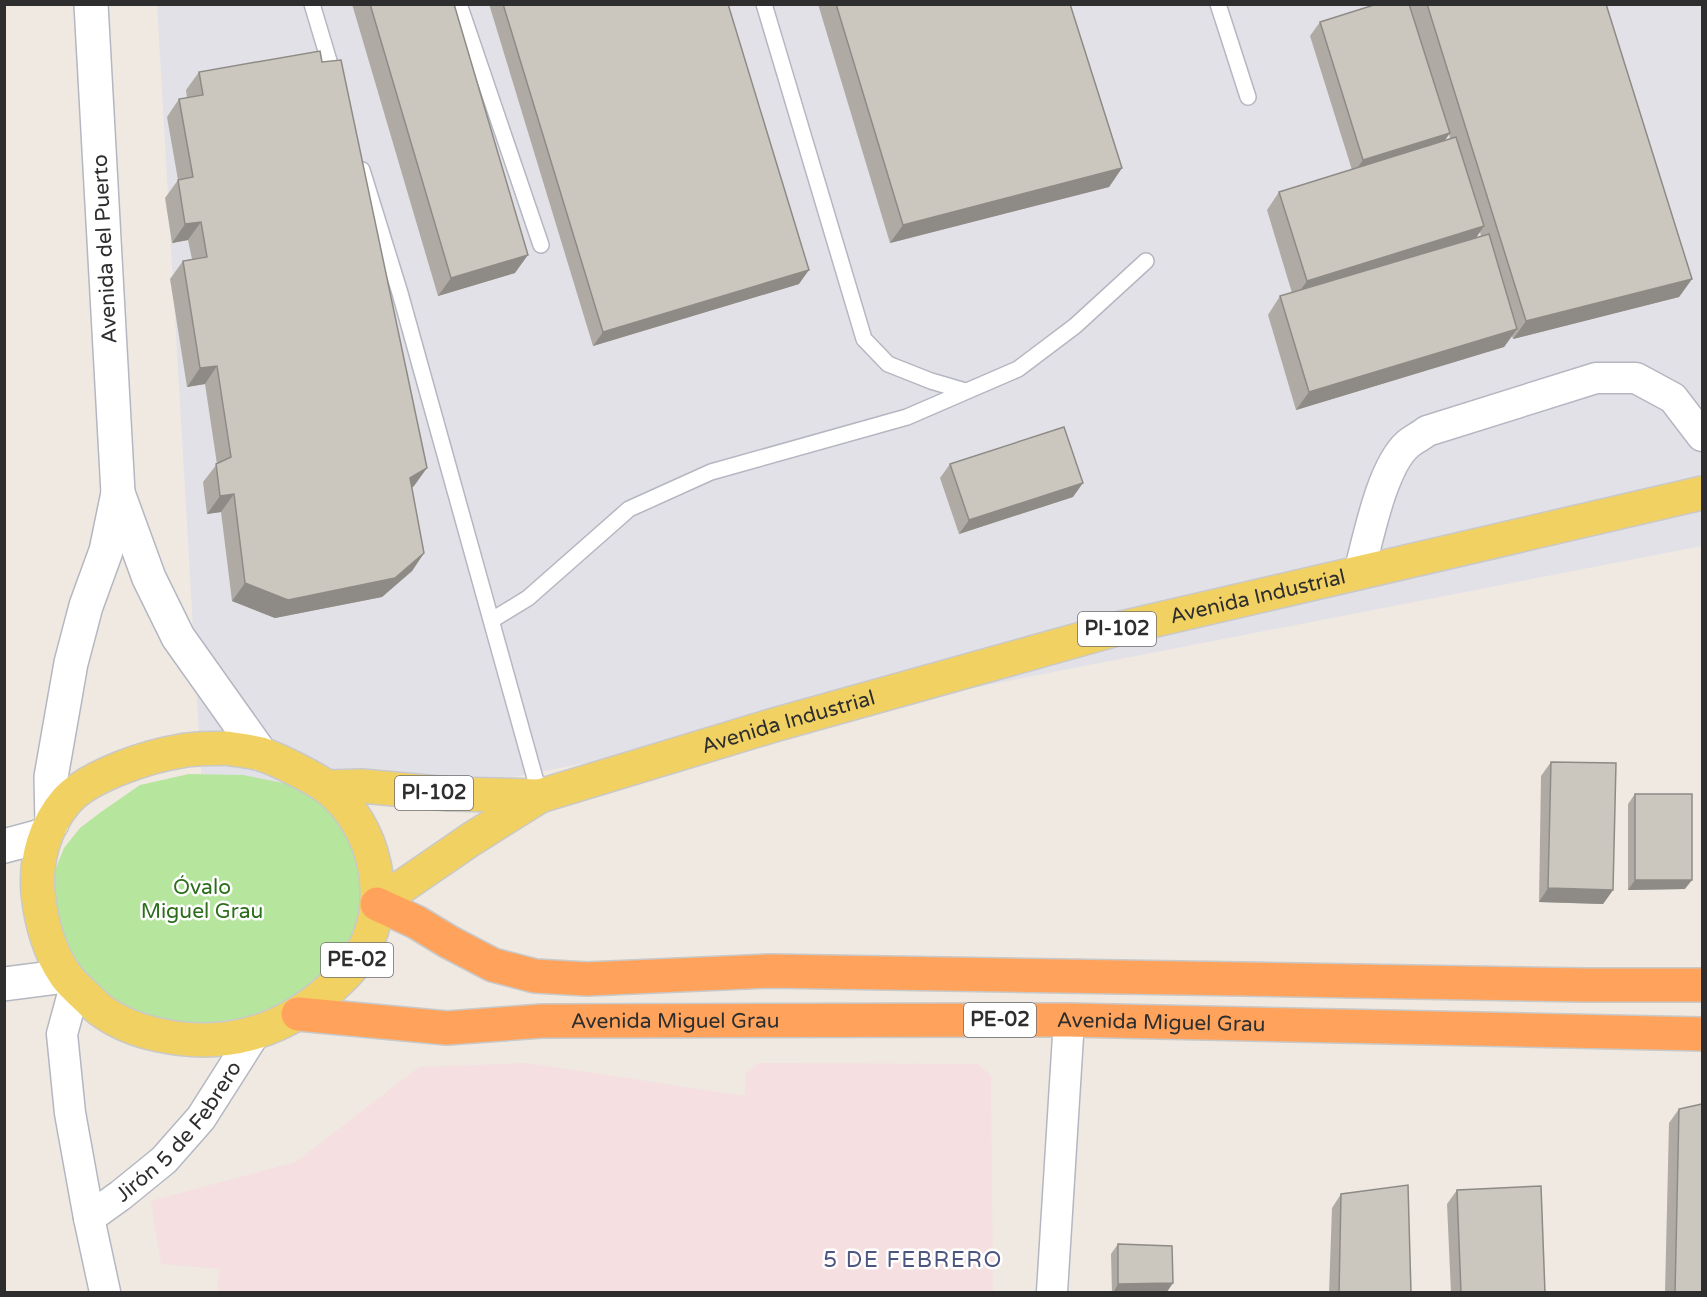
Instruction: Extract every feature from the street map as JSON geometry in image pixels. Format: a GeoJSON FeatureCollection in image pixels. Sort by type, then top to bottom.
{"type":"FeatureCollection","features":[{"type":"Feature","properties":{"kind":"highway","name":"Avenida Miguel Grau"},"geometry":{"type":"LineString","coordinates":[[377,902],[493,965],[535,976],[576,978],[770,971],[1574,985],[1702,985]]}},
{"type":"Feature","properties":{"kind":"highway","name":"Avenida Miguel Grau"},"geometry":{"type":"LineString","coordinates":[[298,1014],[447,1028],[543,1021],[1069,1020],[1702,1034]]}},
{"type":"Feature","properties":{"kind":"main road","name":"Avenida del Puerto"},"geometry":{"type":"LineString","coordinates":[[48,829],[51,777],[71,663],[86,606],[106,551],[118,493],[91,4]]}},
{"type":"Feature","properties":{"kind":"main road","name":"Avenida del Puerto"},"geometry":{"type":"LineString","coordinates":[[118,493],[149,578],[178,637],[261,754]]}},
{"type":"Feature","properties":{"kind":"main road","name":"Avenida Industrial"},"geometry":{"type":"LineString","coordinates":[[377,902],[540,796],[774,725],[1117,629],[1702,493]]}},
{"type":"Feature","properties":{"kind":"main road","name":"PE-02"},"geometry":{"type":"LineString","coordinates":[[226,748],[261,754],[288,765],[327,787],[348,808],[367,838],[374,859],[378,887],[373,924],[364,950],[350,971],[324,995],[298,1014],[255,1033],[216,1041],[180,1040],[150,1033],[124,1023],[100,1010],[70,981],[51,952],[40,916],[37,882],[40,856],[48,829],[68,799],[108,774],[136,762],[181,751],[226,748]]}},
{"type":"Feature","properties":{"kind":"main road","name":"Avenida Industrial"},"geometry":{"type":"LineString","coordinates":[[327,787],[363,786],[449,794],[540,796]]}},
{"type":"Feature","properties":{"kind":"main road"},"geometry":{"type":"LineString","coordinates":[[4,846],[48,829]]}},
{"type":"Feature","properties":{"kind":"main road"},"geometry":{"type":"LineString","coordinates":[[4,984],[70,981]]}},
{"type":"Feature","properties":{"kind":"street"},"geometry":{"type":"LineString","coordinates":[[1359,573],[1377,505],[1393,463],[1407,445],[1427,431],[1596,378],[1636,378],[1673,398],[1702,436]]}},
{"type":"Feature","properties":{"kind":"street","name":"Jirón 5 de Febrero"},"geometry":{"type":"LineString","coordinates":[[70,981],[62,1034],[70,1113],[105,1293]]}},
{"type":"Feature","properties":{"kind":"street"},"geometry":{"type":"LineString","coordinates":[[1052,1293],[1069,1020]]}},
{"type":"Feature","properties":{"kind":"street","name":"Jirón 5 de Febrero"},"geometry":{"type":"LineString","coordinates":[[89,1218],[164,1160],[201,1118],[255,1033]]}},
{"type":"Feature","properties":{"kind":"lane"},"geometry":{"type":"LineString","coordinates":[[312,4],[339,93]]}},
{"type":"Feature","properties":{"kind":"lane"},"geometry":{"type":"LineString","coordinates":[[459,4],[541,245]]}},
{"type":"Feature","properties":{"kind":"lane"},"geometry":{"type":"LineString","coordinates":[[765,4],[864,339],[888,364],[965,392]]}},
{"type":"Feature","properties":{"kind":"lane"},"geometry":{"type":"LineString","coordinates":[[1218,4],[1248,97]]}},
{"type":"Feature","properties":{"kind":"lane"},"geometry":{"type":"LineString","coordinates":[[359,160],[400,293],[540,796]]}},
{"type":"Feature","properties":{"kind":"lane"},"geometry":{"type":"LineString","coordinates":[[492,621],[528,598],[629,509],[711,472],[907,417],[1018,369],[1075,326],[1146,261]]}},
{"type":"Feature","properties":{"kind":"shaded area"},"geometry":{"type":"Polygon","coordinates":[[[157,5],[1702,5],[1702,546],[205,837],[157,5]]]}},
{"type":"Feature","properties":{"kind":"shaded area"},"geometry":{"type":"Polygon","coordinates":[[[527,1063],[745,1096],[746,1073],[759,1063],[978,1064],[991,1076],[993,1292],[217,1292],[220,1269],[161,1264],[151,1201],[296,1162],[419,1067],[527,1063]]]}},
{"type":"Feature","properties":{"kind":"green space","name":"Óvalo Miguel Grau"},"geometry":{"type":"Polygon","coordinates":[[[189,774],[243,775],[309,790],[332,807],[352,837],[365,894],[365,921],[335,967],[284,1003],[244,1018],[203,1024],[142,1017],[97,990],[66,952],[55,901],[53,875],[64,848],[80,828],[101,812],[140,785],[189,774]]]}},
{"type":"Feature","properties":{"kind":"building"},"geometry":{"type":"Polygon","coordinates":[[[370,4],[454,4],[528,255],[451,278],[370,4]]]}},
{"type":"Feature","properties":{"kind":"building"},"geometry":{"type":"Polygon","coordinates":[[[503,4],[728,4],[809,270],[603,332],[503,4]]]}},
{"type":"Feature","properties":{"kind":"building"},"geometry":{"type":"Polygon","coordinates":[[[836,4],[1070,4],[1122,168],[903,225],[836,4]]]}},
{"type":"Feature","properties":{"kind":"building"},"geometry":{"type":"Polygon","coordinates":[[[1377,4],[1409,4],[1450,133],[1363,160],[1320,22],[1377,4]]]}},
{"type":"Feature","properties":{"kind":"building"},"geometry":{"type":"Polygon","coordinates":[[[1427,4],[1606,4],[1692,279],[1526,321],[1427,4]]]}},
{"type":"Feature","properties":{"kind":"building"},"geometry":{"type":"Polygon","coordinates":[[[320,51],[322,62],[341,60],[427,468],[410,478],[424,553],[395,578],[288,600],[245,583],[234,494],[220,496],[216,464],[231,457],[217,366],[200,368],[183,261],[207,257],[201,222],[185,224],[178,180],[193,177],[179,99],[203,95],[199,72],[320,51]]]}},
{"type":"Feature","properties":{"kind":"building"},"geometry":{"type":"Polygon","coordinates":[[[1456,137],[1484,226],[1307,281],[1279,192],[1456,137]]]}},
{"type":"Feature","properties":{"kind":"building"},"geometry":{"type":"Polygon","coordinates":[[[1489,234],[1517,329],[1309,392],[1280,296],[1489,234]]]}},
{"type":"Feature","properties":{"kind":"building"},"geometry":{"type":"Polygon","coordinates":[[[1064,427],[1083,483],[969,520],[950,464],[1064,427]]]}},
{"type":"Feature","properties":{"kind":"building"},"geometry":{"type":"Polygon","coordinates":[[[1551,762],[1616,763],[1613,890],[1548,888],[1551,762]]]}},
{"type":"Feature","properties":{"kind":"building"},"geometry":{"type":"Polygon","coordinates":[[[1635,794],[1692,794],[1692,880],[1635,880],[1635,794]]]}},
{"type":"Feature","properties":{"kind":"building"},"geometry":{"type":"Polygon","coordinates":[[[1702,1104],[1702,1293],[1675,1293],[1679,1109],[1702,1104]]]}},
{"type":"Feature","properties":{"kind":"building"},"geometry":{"type":"Polygon","coordinates":[[[1408,1185],[1411,1293],[1339,1293],[1341,1194],[1408,1185]]]}},
{"type":"Feature","properties":{"kind":"building"},"geometry":{"type":"Polygon","coordinates":[[[1541,1186],[1545,1293],[1461,1293],[1457,1190],[1541,1186]]]}},
{"type":"Feature","properties":{"kind":"building"},"geometry":{"type":"Polygon","coordinates":[[[1118,1244],[1172,1246],[1173,1283],[1118,1284],[1118,1244]]]}},
{"type":"Feature","properties":{"kind":"district","name":"5 DE FEBRERO"},"geometry":{"type":"Point","coordinates":[913,1260]}}]}
